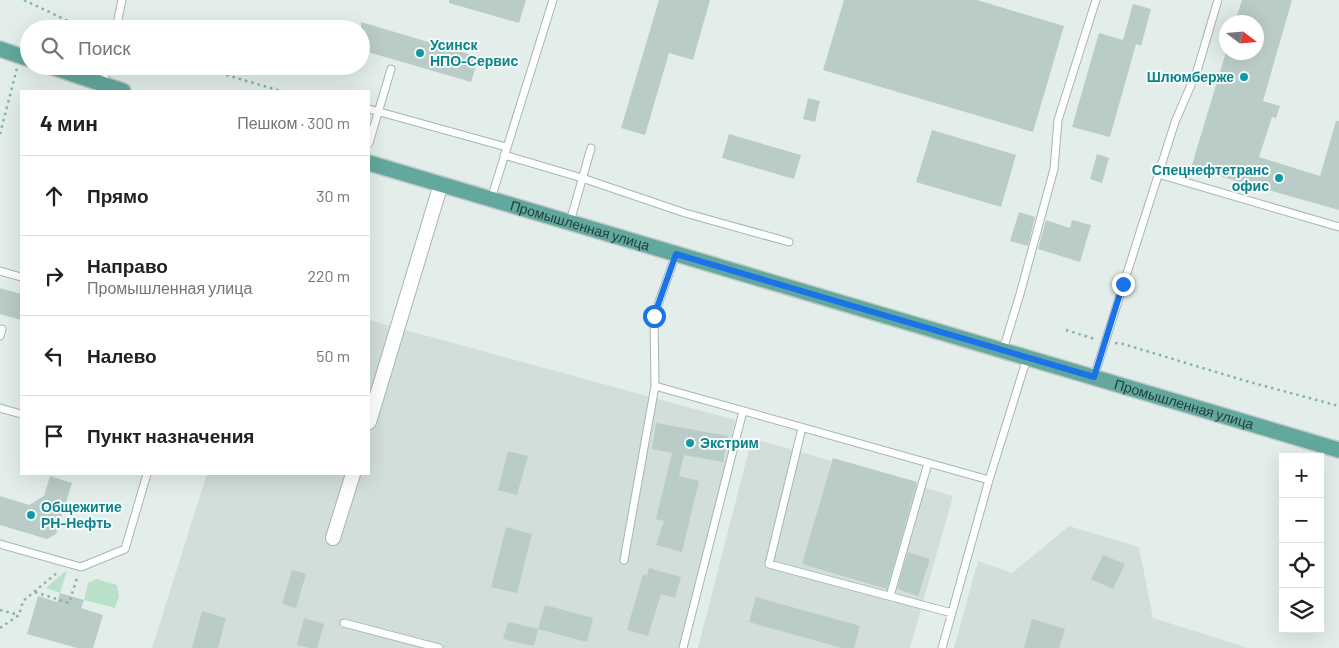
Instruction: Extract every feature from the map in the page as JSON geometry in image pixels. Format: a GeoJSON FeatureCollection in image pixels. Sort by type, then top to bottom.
{"type":"FeatureCollection","features":[{"type":"Feature","properties":{"kind":"main road"},"geometry":{"type":"LineString","coordinates":[[0,49],[20,56]]}},
{"type":"Feature","properties":{"kind":"main road"},"geometry":{"type":"LineString","coordinates":[[75,75],[120,90]]}},
{"type":"Feature","properties":{"kind":"main road","name":"Промышленная улица"},"geometry":{"type":"LineString","coordinates":[[370,163],[1339,450]]}},
{"type":"Feature","properties":{"kind":"street"},"geometry":{"type":"LineString","coordinates":[[370,419],[441,184]]}},
{"type":"Feature","properties":{"kind":"street"},"geometry":{"type":"LineString","coordinates":[[333,538],[353,475]]}},
{"type":"Feature","properties":{"kind":"lane"},"geometry":{"type":"LineString","coordinates":[[118,20],[122,0]]}},
{"type":"Feature","properties":{"kind":"lane"},"geometry":{"type":"LineString","coordinates":[[490,199],[553,0]]}},
{"type":"Feature","properties":{"kind":"lane"},"geometry":{"type":"LineString","coordinates":[[1002,350],[1020,294],[1054,169],[1058,120],[1096,0]]}},
{"type":"Feature","properties":{"kind":"lane"},"geometry":{"type":"LineString","coordinates":[[1094,377],[1175,122],[1197,71],[1218,0]]}},
{"type":"Feature","properties":{"kind":"lane"},"geometry":{"type":"LineString","coordinates":[[370,139],[390,69]]}},
{"type":"Feature","properties":{"kind":"lane"},"geometry":{"type":"LineString","coordinates":[[103,85],[105,75]]}},
{"type":"Feature","properties":{"kind":"lane"},"geometry":{"type":"LineString","coordinates":[[370,109],[506,147]]}},
{"type":"Feature","properties":{"kind":"lane"},"geometry":{"type":"LineString","coordinates":[[570,222],[591,148]]}},
{"type":"Feature","properties":{"kind":"lane"},"geometry":{"type":"LineString","coordinates":[[504,155],[582,178],[684,213],[789,242]]}},
{"type":"Feature","properties":{"kind":"lane"},"geometry":{"type":"LineString","coordinates":[[1158,174],[1339,227]]}},
{"type":"Feature","properties":{"kind":"lane"},"geometry":{"type":"LineString","coordinates":[[624,560],[655,386],[654,316],[676,254]]}},
{"type":"Feature","properties":{"kind":"lane"},"geometry":{"type":"LineString","coordinates":[[0,271],[20,277]]}},
{"type":"Feature","properties":{"kind":"lane"},"geometry":{"type":"LineString","coordinates":[[942,648],[989,480],[1028,358]]}},
{"type":"Feature","properties":{"kind":"lane"},"geometry":{"type":"LineString","coordinates":[[655,386],[989,480]]}},
{"type":"Feature","properties":{"kind":"lane"},"geometry":{"type":"LineString","coordinates":[[0,408],[20,414]]}},
{"type":"Feature","properties":{"kind":"lane"},"geometry":{"type":"LineString","coordinates":[[683,648],[743,411]]}},
{"type":"Feature","properties":{"kind":"lane"},"geometry":{"type":"LineString","coordinates":[[802,428],[768,564],[952,613]]}},
{"type":"Feature","properties":{"kind":"lane"},"geometry":{"type":"LineString","coordinates":[[890,596],[928,463]]}},
{"type":"Feature","properties":{"kind":"lane"},"geometry":{"type":"LineString","coordinates":[[0,544],[80,567],[125,549],[148,475]]}},
{"type":"Feature","properties":{"kind":"lane"},"geometry":{"type":"LineString","coordinates":[[344,623],[439,648]]}},
{"type":"Feature","properties":{"kind":"path"},"geometry":{"type":"LineString","coordinates":[[24,0],[66,20]]}},
{"type":"Feature","properties":{"kind":"path"},"geometry":{"type":"LineString","coordinates":[[0,134],[20,73]]}},
{"type":"Feature","properties":{"kind":"path"},"geometry":{"type":"LineString","coordinates":[[226,75],[277,90]]}},
{"type":"Feature","properties":{"kind":"path"},"geometry":{"type":"LineString","coordinates":[[1066,330],[1105,342],[1123,344],[1246,381],[1339,406]]}},
{"type":"Feature","properties":{"kind":"path"},"geometry":{"type":"LineString","coordinates":[[0,628],[18,615],[23,601],[68,563]]}},
{"type":"Feature","properties":{"kind":"path"},"geometry":{"type":"LineString","coordinates":[[35,592],[69,603],[80,567]]}},
{"type":"Feature","properties":{"kind":"path"},"geometry":{"type":"LineString","coordinates":[[0,610],[18,615]]}},
{"type":"Feature","properties":{"kind":"shaded area"},"geometry":{"type":"Polygon","coordinates":[[[370,320],[735,420],[725,473],[680,648],[152,648],[207,475],[370,475],[370,320]]]}},
{"type":"Feature","properties":{"kind":"shaded area"},"geometry":{"type":"Polygon","coordinates":[[[752,438],[953,496],[910,648],[698,648],[752,438]]]}},
{"type":"Feature","properties":{"kind":"shaded area"},"geometry":{"type":"Polygon","coordinates":[[[1069,526],[1139,547],[1153,618],[1248,648],[954,648],[978,561],[1012,573],[1069,526]]]}},
{"type":"Feature","properties":{"kind":"green space"},"geometry":{"type":"Polygon","coordinates":[[[67,570],[60,593],[46,588],[67,570]]]}},
{"type":"Feature","properties":{"kind":"green space"},"geometry":{"type":"Polygon","coordinates":[[[96,579],[117,585],[119,596],[115,608],[84,600],[88,583],[96,579]]]}},
{"type":"Feature","properties":{"kind":"building"},"geometry":{"type":"Polygon","coordinates":[[[449,0],[526,0],[519,23],[449,3],[449,0]]]}},
{"type":"Feature","properties":{"kind":"building"},"geometry":{"type":"Polygon","coordinates":[[[659,0],[710,0],[693,60],[669,53],[645,135],[621,128],[659,0]]]}},
{"type":"Feature","properties":{"kind":"building"},"geometry":{"type":"Polygon","coordinates":[[[844,0],[977,0],[1064,26],[1033,132],[823,70],[844,0]]]}},
{"type":"Feature","properties":{"kind":"building","name":"Шлюмберже"},"geometry":{"type":"Polygon","coordinates":[[[1242,0],[1292,0],[1263,101],[1280,106],[1276,118],[1272,117],[1259,157],[1320,176],[1336,121],[1339,121],[1339,210],[1191,168],[1224,60],[1264,60],[1264,15],[1237,15],[1242,0]]]}},
{"type":"Feature","properties":{"kind":"building"},"geometry":{"type":"Polygon","coordinates":[[[1133,4],[1151,9],[1141,46],[1136,44],[1110,137],[1072,127],[1099,33],[1123,40],[1133,4]]]}},
{"type":"Feature","properties":{"kind":"building","name":"Усинск НПО-Сервис"},"geometry":{"type":"Polygon","coordinates":[[[370,25],[479,57],[471,82],[370,53],[370,25]]]}},
{"type":"Feature","properties":{"kind":"building"},"geometry":{"type":"Polygon","coordinates":[[[808,98],[820,101],[815,122],[803,119],[808,98]]]}},
{"type":"Feature","properties":{"kind":"building"},"geometry":{"type":"Polygon","coordinates":[[[932,130],[1016,155],[1001,207],[916,182],[932,130]]]}},
{"type":"Feature","properties":{"kind":"building"},"geometry":{"type":"Polygon","coordinates":[[[729,134],[801,155],[794,179],[722,158],[729,134]]]}},
{"type":"Feature","properties":{"kind":"building"},"geometry":{"type":"Polygon","coordinates":[[[1097,154],[1109,158],[1102,183],[1090,179],[1097,154]]]}},
{"type":"Feature","properties":{"kind":"building"},"geometry":{"type":"Polygon","coordinates":[[[1019,212],[1035,217],[1028,246],[1010,241],[1019,212]]]}},
{"type":"Feature","properties":{"kind":"building"},"geometry":{"type":"Polygon","coordinates":[[[1046,220],[1070,228],[1072,220],[1091,225],[1080,262],[1038,249],[1046,220]]]}},
{"type":"Feature","properties":{"kind":"building"},"geometry":{"type":"Polygon","coordinates":[[[0,288],[20,294],[20,320],[0,314],[0,288]]]}},
{"type":"Feature","properties":{"kind":"building"},"geometry":{"type":"Polygon","coordinates":[[[656,423],[728,436],[723,462],[684,455],[679,476],[699,481],[682,552],[656,545],[664,521],[656,519],[672,453],[652,449],[656,423]]]}},
{"type":"Feature","properties":{"kind":"building"},"geometry":{"type":"Polygon","coordinates":[[[508,451],[528,456],[517,495],[498,490],[508,451]]]}},
{"type":"Feature","properties":{"kind":"building"},"geometry":{"type":"Polygon","coordinates":[[[833,458],[917,482],[887,589],[802,564],[833,458]]]}},
{"type":"Feature","properties":{"kind":"building","name":"Общежитие РН-Нефть"},"geometry":{"type":"Polygon","coordinates":[[[50,476],[72,483],[56,534],[47,539],[0,525],[0,496],[29,505],[44,496],[50,476]]]}},
{"type":"Feature","properties":{"kind":"building"},"geometry":{"type":"Polygon","coordinates":[[[506,527],[532,534],[517,593],[491,587],[506,527]]]}},
{"type":"Feature","properties":{"kind":"building"},"geometry":{"type":"Polygon","coordinates":[[[908,552],[930,559],[918,596],[897,589],[908,552]]]}},
{"type":"Feature","properties":{"kind":"building"},"geometry":{"type":"Polygon","coordinates":[[[1103,555],[1125,564],[1113,589],[1091,579],[1103,555]]]}},
{"type":"Feature","properties":{"kind":"building"},"geometry":{"type":"Polygon","coordinates":[[[649,568],[681,577],[675,598],[661,594],[648,636],[627,630],[643,574],[647,575],[649,568]]]}},
{"type":"Feature","properties":{"kind":"building"},"geometry":{"type":"Polygon","coordinates":[[[292,570],[306,574],[296,608],[282,604],[292,570]]]}},
{"type":"Feature","properties":{"kind":"building"},"geometry":{"type":"Polygon","coordinates":[[[60,593],[84,600],[81,608],[103,615],[93,648],[77,648],[27,634],[38,596],[57,602],[60,593]]]}},
{"type":"Feature","properties":{"kind":"building"},"geometry":{"type":"Polygon","coordinates":[[[756,597],[860,626],[854,648],[842,648],[749,622],[756,597]]]}},
{"type":"Feature","properties":{"kind":"building"},"geometry":{"type":"Polygon","coordinates":[[[545,605],[593,618],[587,642],[538,629],[545,605]]]}},
{"type":"Feature","properties":{"kind":"building"},"geometry":{"type":"Polygon","coordinates":[[[202,611],[226,618],[218,648],[192,648],[202,611]]]}},
{"type":"Feature","properties":{"kind":"building"},"geometry":{"type":"Polygon","coordinates":[[[304,618],[324,624],[317,648],[297,645],[304,618]]]}},
{"type":"Feature","properties":{"kind":"building"},"geometry":{"type":"Polygon","coordinates":[[[1032,619],[1065,629],[1059,648],[1024,648],[1032,619]]]}},
{"type":"Feature","properties":{"kind":"building"},"geometry":{"type":"Polygon","coordinates":[[[508,622],[538,629],[534,646],[503,639],[508,622]]]}},
{"type":"Feature","properties":{"kind":"place","name":"Усинск НПО-Сервис"},"geometry":{"type":"Point","coordinates":[420,53]}},
{"type":"Feature","properties":{"kind":"place","name":"Шлюмберже"},"geometry":{"type":"Point","coordinates":[1244,77]}},
{"type":"Feature","properties":{"kind":"place","name":"Спецнефтетранс офис"},"geometry":{"type":"Point","coordinates":[1279,178]}},
{"type":"Feature","properties":{"kind":"place","name":"Экстрим"},"geometry":{"type":"Point","coordinates":[690,443]}},
{"type":"Feature","properties":{"kind":"place","name":"Общежитие РН-Нефть"},"geometry":{"type":"Point","coordinates":[31,515]}},
{"type":"Feature","properties":{"kind":"route"},"geometry":{"type":"LineString","coordinates":[[654,316],[676,254],[1094,377],[1123,284]]}}]}
